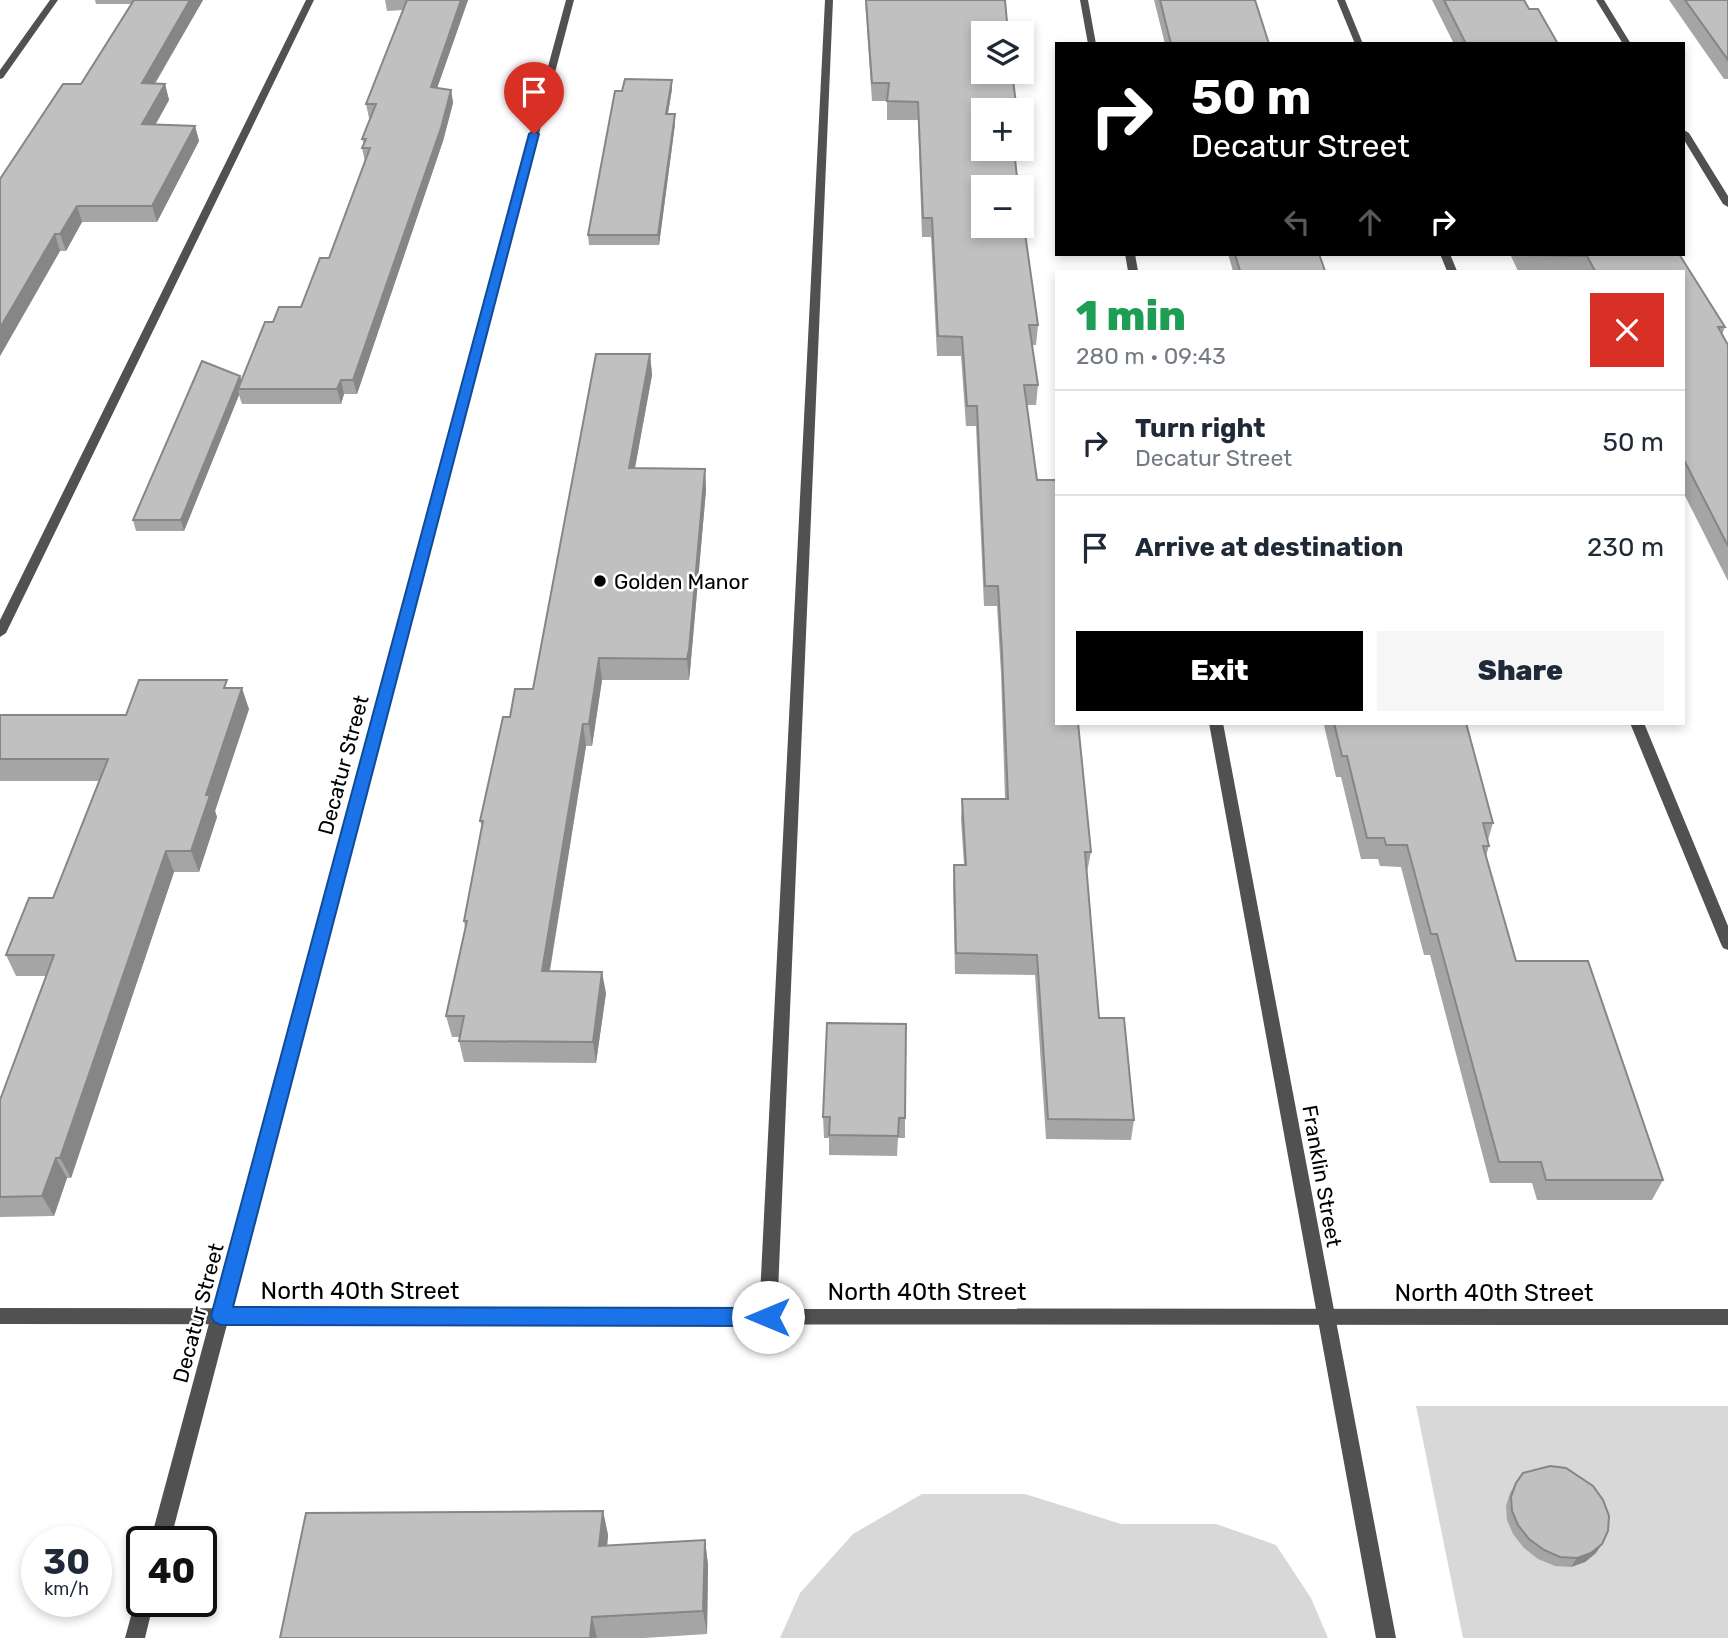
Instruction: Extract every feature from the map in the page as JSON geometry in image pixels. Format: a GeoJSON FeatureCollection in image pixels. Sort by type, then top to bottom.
{"type":"FeatureCollection","features":[{"type":"Feature","properties":{"kind":"street"},"geometry":{"type":"LineString","coordinates":[[0,76],[54,0]]}},
{"type":"Feature","properties":{"kind":"street"},"geometry":{"type":"LineString","coordinates":[[0,633],[310,0]]}},
{"type":"Feature","properties":{"kind":"street","name":"Decatur Street"},"geometry":{"type":"LineString","coordinates":[[164,1526],[570,0]]}},
{"type":"Feature","properties":{"kind":"street"},"geometry":{"type":"LineString","coordinates":[[768,1317],[829,0]]}},
{"type":"Feature","properties":{"kind":"street"},"geometry":{"type":"LineString","coordinates":[[1084,0],[1091,42]]}},
{"type":"Feature","properties":{"kind":"street"},"geometry":{"type":"LineString","coordinates":[[1341,0],[1358,42]]}},
{"type":"Feature","properties":{"kind":"street"},"geometry":{"type":"LineString","coordinates":[[1600,0],[1626,42]]}},
{"type":"Feature","properties":{"kind":"street"},"geometry":{"type":"LineString","coordinates":[[1685,135],[1728,204]]}},
{"type":"Feature","properties":{"kind":"street","name":"Franklin Street"},"geometry":{"type":"LineString","coordinates":[[1216,725],[1386,1638]]}},
{"type":"Feature","properties":{"kind":"street"},"geometry":{"type":"LineString","coordinates":[[1638,725],[1728,944]]}},
{"type":"Feature","properties":{"kind":"street","name":"North 40th Street"},"geometry":{"type":"LineString","coordinates":[[0,1316],[1728,1317]]}},
{"type":"Feature","properties":{"kind":"street"},"geometry":{"type":"LineString","coordinates":[[135,1638],[140,1617]]}},
{"type":"Feature","properties":{"kind":"shaded area"},"geometry":{"type":"Polygon","coordinates":[[[1416,1406],[1728,1406],[1728,1638],[1463,1638],[1416,1406]]]}},
{"type":"Feature","properties":{"kind":"shaded area"},"geometry":{"type":"Polygon","coordinates":[[[922,1494],[1025,1494],[1121,1524],[1216,1524],[1276,1545],[1311,1598],[1328,1638],[780,1638],[800,1593],[853,1534],[922,1494]]]}},
{"type":"Feature","properties":{"kind":"building"},"geometry":{"type":"Polygon","coordinates":[[[134,0],[190,0],[142,83],[165,84],[142,124],[195,126],[152,206],[77,206],[60,234],[55,234],[0,328],[0,179],[63,84],[81,84],[134,0]]]}},
{"type":"Feature","properties":{"kind":"building"},"geometry":{"type":"Polygon","coordinates":[[[407,0],[461,0],[431,87],[451,90],[441,128],[353,380],[341,380],[337,389],[238,389],[265,322],[273,322],[279,307],[301,307],[320,258],[329,258],[370,148],[362,148],[366,139],[362,139],[376,104],[366,104],[407,0]]]}},
{"type":"Feature","properties":{"kind":"building"},"geometry":{"type":"Polygon","coordinates":[[[866,0],[1005,0],[1007,21],[971,21],[971,84],[1014,84],[1015,98],[971,98],[971,161],[1015,161],[1017,175],[971,175],[971,238],[1026,238],[1038,325],[1029,325],[1038,385],[1024,385],[1037,480],[1055,480],[1055,725],[1078,725],[1091,852],[1085,852],[1099,1018],[1124,1018],[1134,1120],[1048,1119],[1037,955],[956,953],[954,865],[966,865],[962,799],[1008,799],[998,586],[985,586],[977,406],[967,406],[962,337],[938,336],[932,218],[923,218],[918,102],[887,101],[889,83],[872,83],[866,0]]]}},
{"type":"Feature","properties":{"kind":"building"},"geometry":{"type":"Polygon","coordinates":[[[1160,0],[1255,0],[1268,42],[1170,42],[1160,0]]]}},
{"type":"Feature","properties":{"kind":"building"},"geometry":{"type":"Polygon","coordinates":[[[1444,0],[1524,0],[1529,9],[1538,9],[1557,42],[1465,42],[1444,0]]]}},
{"type":"Feature","properties":{"kind":"building"},"geometry":{"type":"Polygon","coordinates":[[[1685,0],[1728,0],[1728,60],[1685,0]]]}},
{"type":"Feature","properties":{"kind":"building"},"geometry":{"type":"Polygon","coordinates":[[[625,79],[672,80],[666,114],[675,114],[658,235],[588,235],[615,91],[622,91],[625,79]]]}},
{"type":"Feature","properties":{"kind":"building"},"geometry":{"type":"Polygon","coordinates":[[[1236,256],[1320,256],[1325,270],[1240,270],[1236,256]]]}},
{"type":"Feature","properties":{"kind":"building"},"geometry":{"type":"Polygon","coordinates":[[[1587,256],[1680,256],[1725,327],[1718,327],[1728,345],[1728,546],[1685,462],[1685,270],[1594,270],[1587,256]]]}},
{"type":"Feature","properties":{"kind":"building"},"geometry":{"type":"Polygon","coordinates":[[[596,354],[650,354],[629,468],[705,469],[689,650],[687,659],[599,658],[589,724],[583,724],[542,971],[602,972],[593,1042],[459,1041],[464,1016],[446,1016],[467,921],[464,921],[483,821],[480,821],[503,717],[510,717],[515,689],[533,689],[596,354]]]}},
{"type":"Feature","properties":{"kind":"building"},"geometry":{"type":"Polygon","coordinates":[[[202,361],[240,376],[181,520],[133,520],[202,361]]]}},
{"type":"Feature","properties":{"kind":"building"},"geometry":{"type":"Polygon","coordinates":[[[139,680],[227,680],[224,688],[242,688],[206,795],[210,795],[191,851],[166,851],[60,1158],[56,1158],[42,1196],[0,1197],[0,1100],[54,955],[6,955],[29,898],[53,898],[108,759],[0,759],[0,715],[126,715],[139,680]]]}},
{"type":"Feature","properties":{"kind":"building"},"geometry":{"type":"Polygon","coordinates":[[[1334,725],[1467,725],[1493,823],[1483,823],[1489,846],[1483,846],[1516,961],[1588,961],[1663,1180],[1546,1180],[1541,1162],[1499,1162],[1437,934],[1431,934],[1407,845],[1386,845],[1384,838],[1367,838],[1347,756],[1342,756],[1334,725]]]}},
{"type":"Feature","properties":{"kind":"building"},"geometry":{"type":"Polygon","coordinates":[[[827,1023],[906,1024],[905,1118],[899,1118],[898,1136],[829,1135],[830,1117],[823,1117],[827,1023]]]}},
{"type":"Feature","properties":{"kind":"building"},"geometry":{"type":"Polygon","coordinates":[[[1550,1466],[1566,1468],[1593,1486],[1603,1500],[1609,1516],[1608,1531],[1602,1544],[1591,1553],[1577,1558],[1560,1557],[1529,1539],[1518,1525],[1512,1511],[1511,1497],[1516,1483],[1523,1473],[1550,1466]]]}},
{"type":"Feature","properties":{"kind":"building"},"geometry":{"type":"Polygon","coordinates":[[[603,1511],[599,1546],[705,1540],[703,1611],[592,1617],[590,1638],[280,1638],[306,1513],[603,1511]]]}},
{"type":"Feature","properties":{"kind":"place","name":"Golden Manor"},"geometry":{"type":"Point","coordinates":[600,581]}},
{"type":"Feature","properties":{"kind":"route"},"geometry":{"type":"LineString","coordinates":[[534,134],[221,1316],[768,1317]]}}]}
